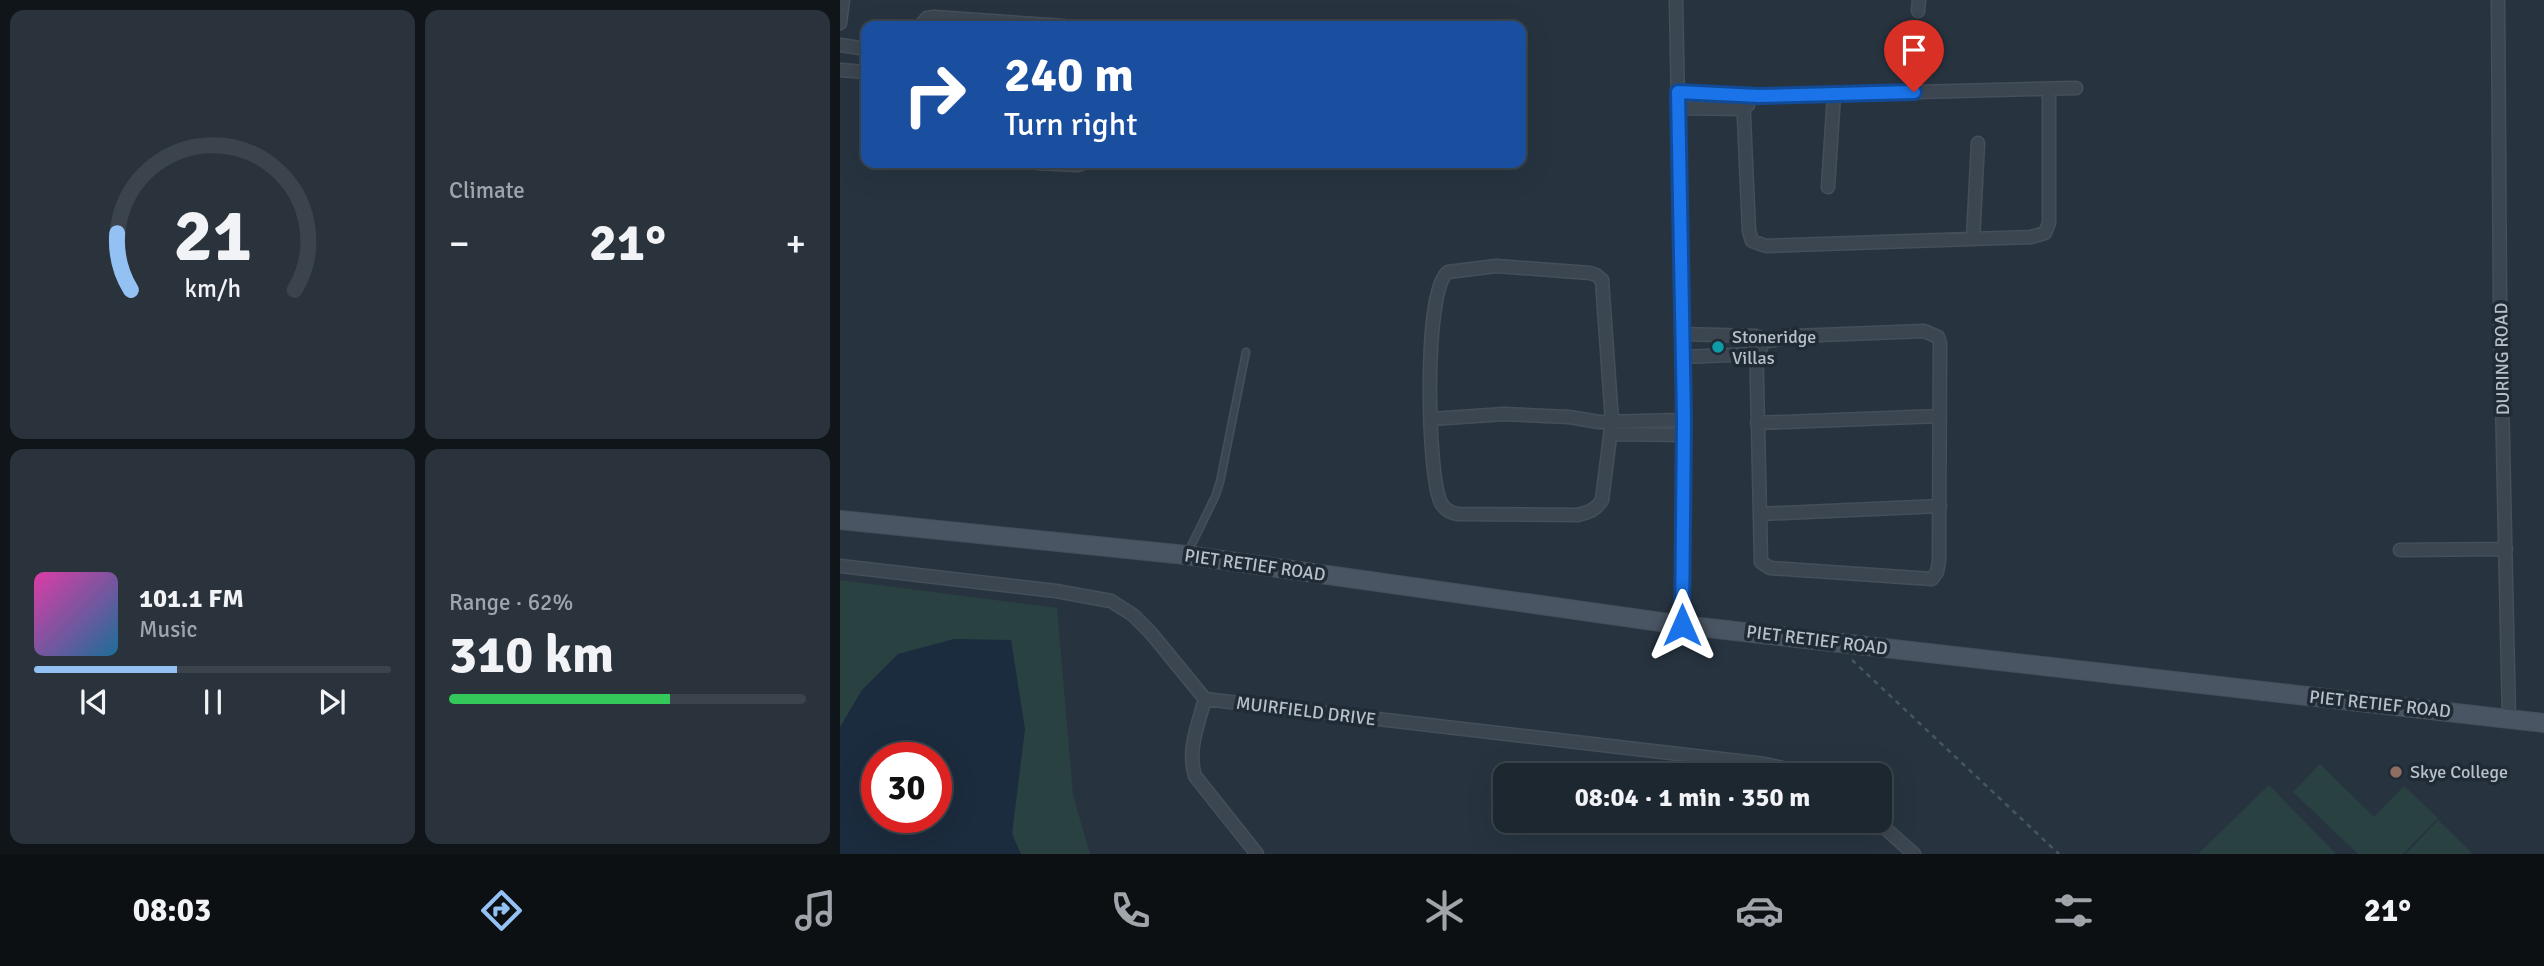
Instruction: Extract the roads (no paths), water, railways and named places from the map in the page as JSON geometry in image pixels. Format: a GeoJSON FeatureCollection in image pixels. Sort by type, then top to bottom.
{"type":"FeatureCollection","features":[{"type":"Feature","properties":{"kind":"street"},"geometry":{"type":"LineString","coordinates":[[840,23],[843,0]]}},
{"type":"Feature","properties":{"kind":"street"},"geometry":{"type":"LineString","coordinates":[[1676,0],[1684,420],[1682,625]]}},
{"type":"Feature","properties":{"kind":"street","name":"DURING ROAD"},"geometry":{"type":"LineString","coordinates":[[2498,0],[2500,320],[2509,719]]}},
{"type":"Feature","properties":{"kind":"street"},"geometry":{"type":"LineString","coordinates":[[924,21],[934,17],[976,21]]}},
{"type":"Feature","properties":{"kind":"street"},"geometry":{"type":"LineString","coordinates":[[840,45],[861,48]]}},
{"type":"Feature","properties":{"kind":"street"},"geometry":{"type":"LineString","coordinates":[[840,70],[861,72]]}},
{"type":"Feature","properties":{"kind":"street"},"geometry":{"type":"LineString","coordinates":[[1678,92],[1759,96],[2076,88]]}},
{"type":"Feature","properties":{"kind":"street"},"geometry":{"type":"LineString","coordinates":[[1743,95],[1749,237],[1766,246],[2031,237],[2045,233],[2048,228],[2049,89]]}},
{"type":"Feature","properties":{"kind":"street"},"geometry":{"type":"LineString","coordinates":[[1828,187],[1833,94]]}},
{"type":"Feature","properties":{"kind":"street"},"geometry":{"type":"LineString","coordinates":[[1678,108],[1743,109],[1759,96]]}},
{"type":"Feature","properties":{"kind":"street"},"geometry":{"type":"LineString","coordinates":[[1973,239],[1978,143]]}},
{"type":"Feature","properties":{"kind":"street"},"geometry":{"type":"LineString","coordinates":[[1496,266],[1590,273],[1602,280],[1607,425],[1604,492],[1597,508],[1578,515],[1458,514],[1445,509],[1440,501],[1436,481],[1430,351],[1440,282],[1448,272],[1496,266]]}},
{"type":"Feature","properties":{"kind":"street"},"geometry":{"type":"LineString","coordinates":[[1681,334],[1756,336],[1769,341],[1806,336],[1930,332],[1938,337],[1940,506],[1936,576],[1927,580],[1767,567],[1761,562],[1756,336]]}},
{"type":"Feature","properties":{"kind":"street"},"geometry":{"type":"LineString","coordinates":[[1682,357],[1755,354],[1769,341]]}},
{"type":"Feature","properties":{"kind":"street"},"geometry":{"type":"LineString","coordinates":[[1432,419],[1504,414],[1578,417],[1607,425],[1684,435]]}},
{"type":"Feature","properties":{"kind":"street"},"geometry":{"type":"LineString","coordinates":[[1757,423],[1940,416]]}},
{"type":"Feature","properties":{"kind":"street"},"geometry":{"type":"LineString","coordinates":[[1607,425],[1684,420]]}},
{"type":"Feature","properties":{"kind":"street"},"geometry":{"type":"LineString","coordinates":[[1760,514],[1940,506]]}},
{"type":"Feature","properties":{"kind":"street","name":"PIET RETIEF ROAD"},"geometry":{"type":"LineString","coordinates":[[840,520],[1186,555],[1682,625],[2544,723]]}},
{"type":"Feature","properties":{"kind":"street"},"geometry":{"type":"LineString","coordinates":[[2400,550],[2506,549]]}},
{"type":"Feature","properties":{"kind":"street"},"geometry":{"type":"LineString","coordinates":[[840,566],[1056,591],[1094,597],[1122,607],[1151,633],[1205,699],[1193,744],[1192,766],[1195,776],[1256,854]]}},
{"type":"Feature","properties":{"kind":"street","name":"MUIRFIELD DRIVE"},"geometry":{"type":"LineString","coordinates":[[1205,699],[1756,763]]}},
{"type":"Feature","properties":{"kind":"street"},"geometry":{"type":"LineString","coordinates":[[1890,833],[1914,854]]}},
{"type":"Feature","properties":{"kind":"lane"},"geometry":{"type":"LineString","coordinates":[[1186,555],[1220,482],[1246,352]]}},
{"type":"Feature","properties":{"kind":"water"},"geometry":{"type":"Polygon","coordinates":[[[954,639],[1011,640],[1025,729],[1012,834],[1021,854],[840,854],[840,727],[862,690],[898,654],[954,639]]]}},
{"type":"Feature","properties":{"kind":"place","name":"Stoneridge Villas"},"geometry":{"type":"Point","coordinates":[1718,347]}},
{"type":"Feature","properties":{"kind":"place","name":"Skye College"},"geometry":{"type":"Point","coordinates":[2396,772]}}]}
